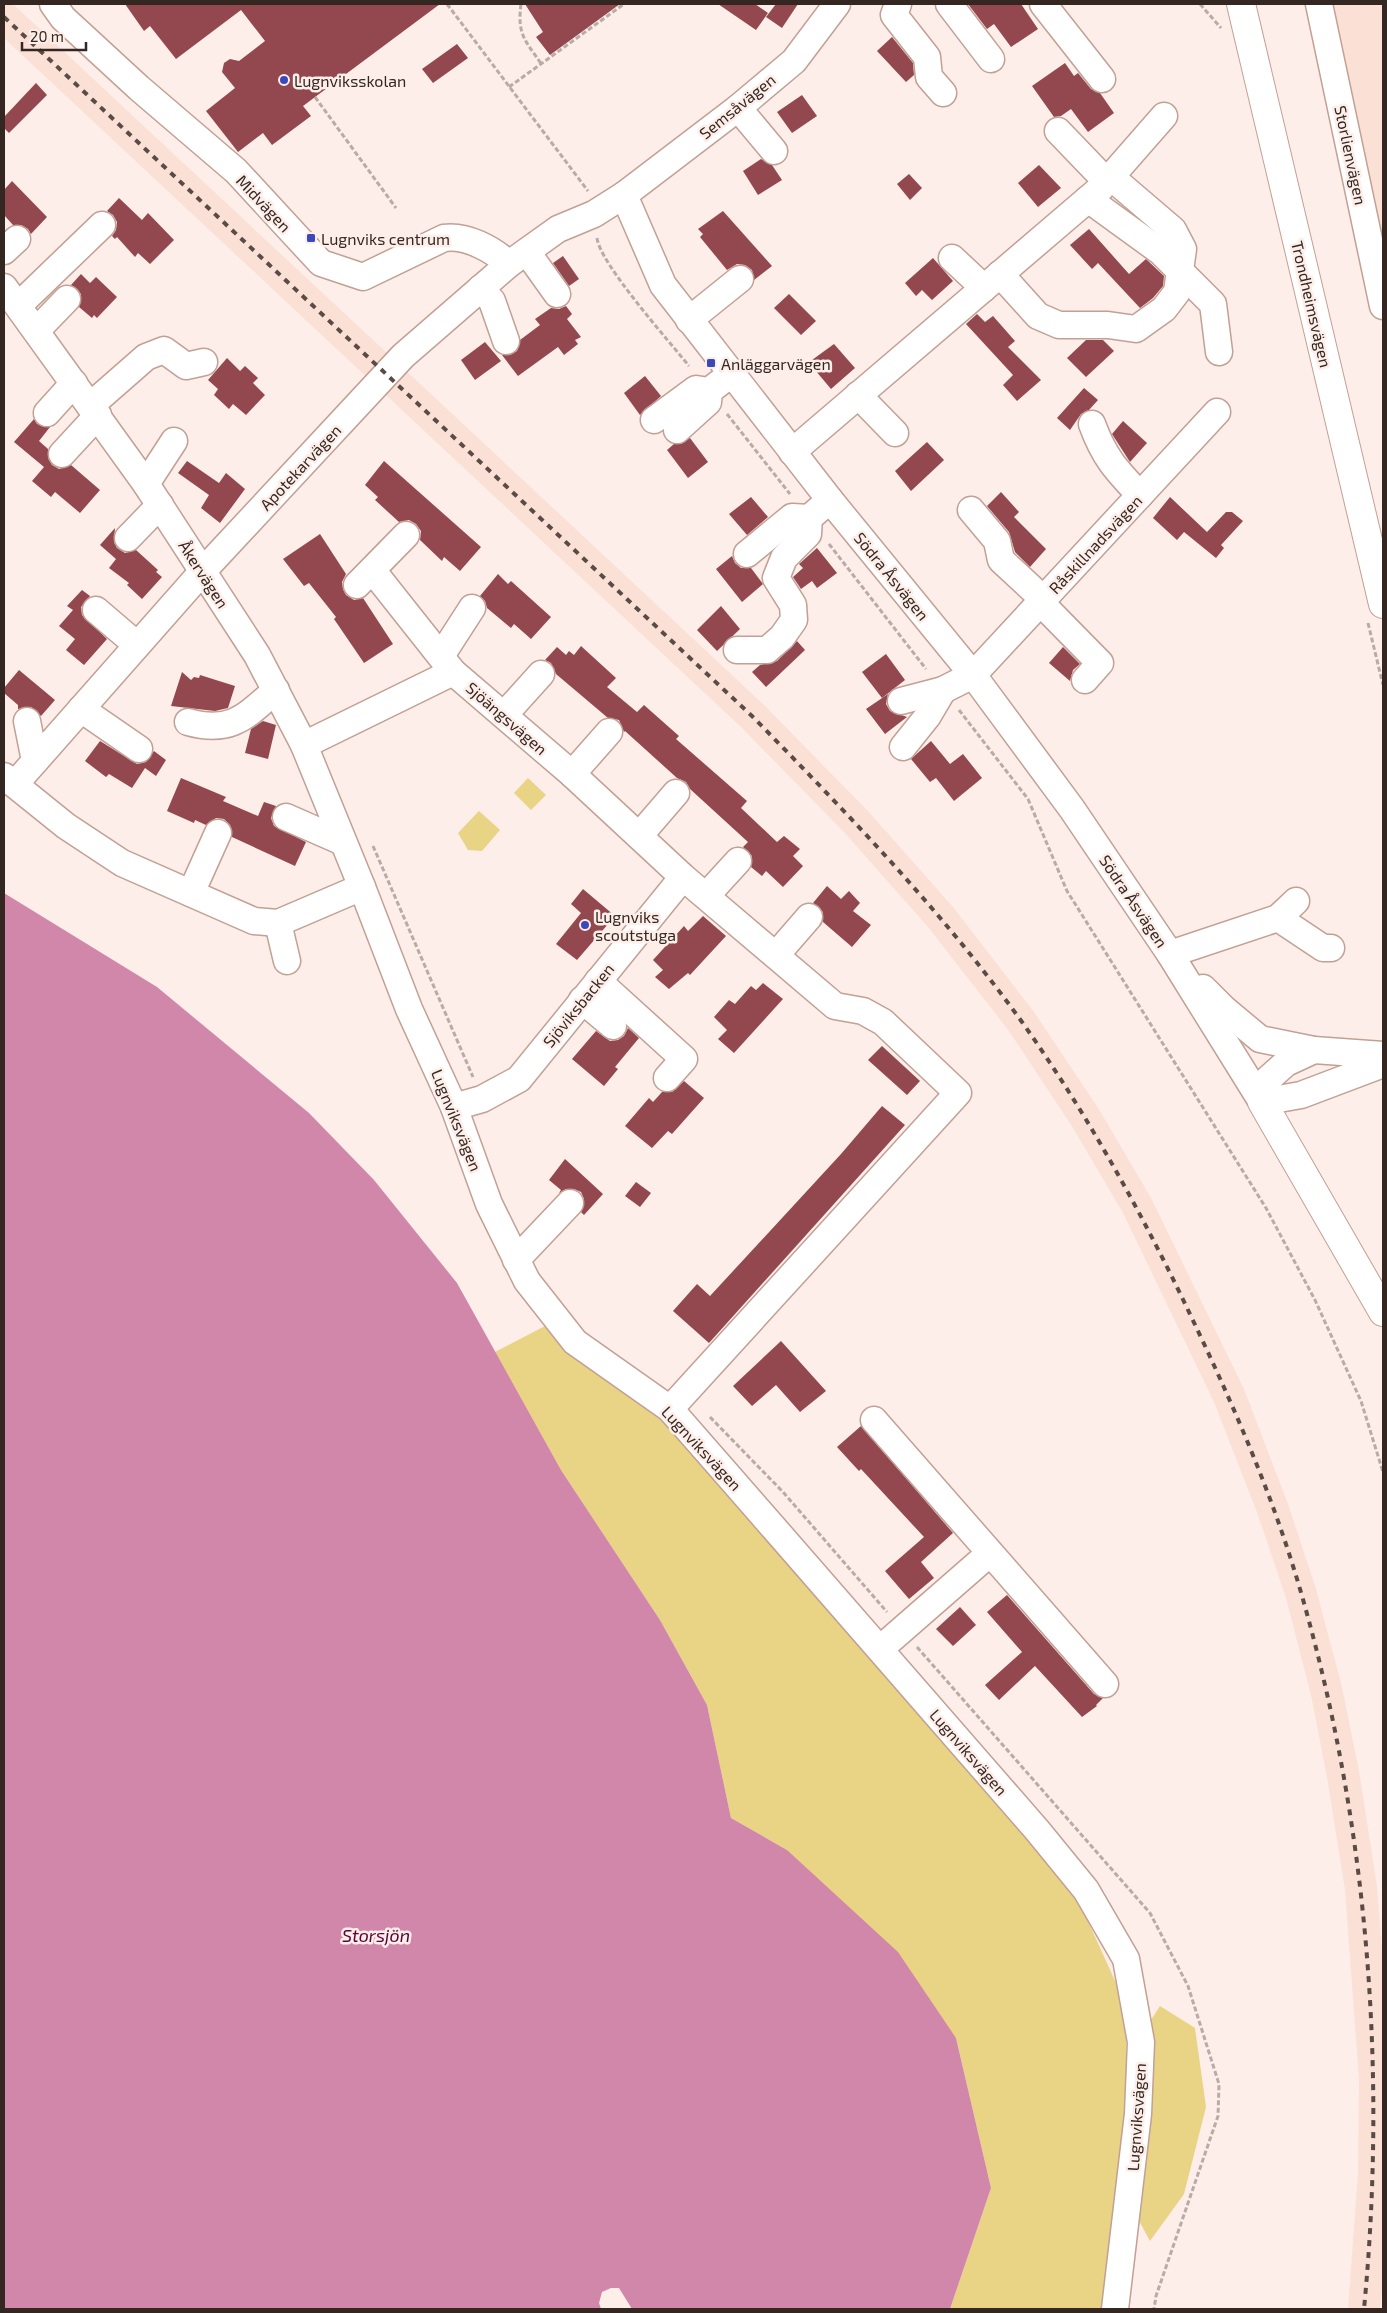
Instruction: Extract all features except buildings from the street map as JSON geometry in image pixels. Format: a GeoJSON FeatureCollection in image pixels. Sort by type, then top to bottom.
{"type":"FeatureCollection","features":[{"type":"Feature","properties":{"kind":"main road","name":"Trondheimsvägen"},"geometry":{"type":"LineString","coordinates":[[1241,4],[1383,604]]}},
{"type":"Feature","properties":{"kind":"main road"},"geometry":{"type":"LineString","coordinates":[[1262,1102],[1383,1312]]}},
{"type":"Feature","properties":{"kind":"street","name":"Midvägen"},"geometry":{"type":"LineString","coordinates":[[54,4],[63,18],[132,82],[236,171],[321,263],[363,277],[444,238],[454,236],[497,253],[518,258],[557,294]]}},
{"type":"Feature","properties":{"kind":"street","name":"Semsåvägen"},"geometry":{"type":"LineString","coordinates":[[624,195],[738,108],[794,61],[837,4]]}},
{"type":"Feature","properties":{"kind":"street"},"geometry":{"type":"LineString","coordinates":[[898,4],[894,15],[926,57],[929,77],[943,93]]}},
{"type":"Feature","properties":{"kind":"street"},"geometry":{"type":"LineString","coordinates":[[949,4],[991,60]]}},
{"type":"Feature","properties":{"kind":"street"},"geometry":{"type":"LineString","coordinates":[[1043,4],[1102,79]]}},
{"type":"Feature","properties":{"kind":"street","name":"Storlienvägen"},"geometry":{"type":"LineString","coordinates":[[1319,4],[1383,306]]}},
{"type":"Feature","properties":{"kind":"street"},"geometry":{"type":"LineString","coordinates":[[738,108],[774,151]]}},
{"type":"Feature","properties":{"kind":"street"},"geometry":{"type":"LineString","coordinates":[[792,452],[1088,199],[1109,179],[1164,116]]}},
{"type":"Feature","properties":{"kind":"street"},"geometry":{"type":"LineString","coordinates":[[952,258],[992,281],[1038,316],[1059,325],[1108,325],[1136,329],[1164,309],[1177,292],[1183,248],[1173,230],[1109,179],[1058,131]]}},
{"type":"Feature","properties":{"kind":"street","name":"Apotekarvägen"},"geometry":{"type":"LineString","coordinates":[[9,780],[35,761],[202,572],[403,356],[518,258],[558,229],[594,214],[624,195]]}},
{"type":"Feature","properties":{"kind":"street","name":"Södra Åsvägen"},"geometry":{"type":"LineString","coordinates":[[624,195],[663,285],[830,500],[973,675],[1072,809],[1170,954],[1262,1102]]}},
{"type":"Feature","properties":{"kind":"street"},"geometry":{"type":"LineString","coordinates":[[1088,199],[1161,252],[1213,304],[1219,352]]}},
{"type":"Feature","properties":{"kind":"street"},"geometry":{"type":"LineString","coordinates":[[11,296],[102,226]]}},
{"type":"Feature","properties":{"kind":"street"},"geometry":{"type":"LineString","coordinates":[[689,320],[740,279]]}},
{"type":"Feature","properties":{"kind":"street"},"geometry":{"type":"LineString","coordinates":[[481,288],[492,301],[506,341]]}},
{"type":"Feature","properties":{"kind":"street","name":"Åkervägen"},"geometry":{"type":"LineString","coordinates":[[11,296],[153,495],[257,655],[304,745],[362,887]]}},
{"type":"Feature","properties":{"kind":"street"},"geometry":{"type":"LineString","coordinates":[[37,330],[67,299]]}},
{"type":"Feature","properties":{"kind":"street"},"geometry":{"type":"LineString","coordinates":[[62,454],[94,411],[146,357],[164,350],[186,366],[204,362]]}},
{"type":"Feature","properties":{"kind":"street"},"geometry":{"type":"LineString","coordinates":[[654,420],[696,389],[709,391],[731,374]]}},
{"type":"Feature","properties":{"kind":"street"},"geometry":{"type":"LineString","coordinates":[[47,413],[74,383]]}},
{"type":"Feature","properties":{"kind":"street"},"geometry":{"type":"LineString","coordinates":[[677,430],[708,402],[709,391]]}},
{"type":"Feature","properties":{"kind":"street"},"geometry":{"type":"LineString","coordinates":[[858,395],[895,433]]}},
{"type":"Feature","properties":{"kind":"street","name":"Råskillnadsvägen"},"geometry":{"type":"LineString","coordinates":[[973,675],[1216,412]]}},
{"type":"Feature","properties":{"kind":"street"},"geometry":{"type":"LineString","coordinates":[[1092,424],[1106,456],[1115,469],[1140,495]]}},
{"type":"Feature","properties":{"kind":"street"},"geometry":{"type":"LineString","coordinates":[[128,538],[153,495],[174,441]]}},
{"type":"Feature","properties":{"kind":"street"},"geometry":{"type":"LineString","coordinates":[[747,554],[792,517],[809,518],[830,500]]}},
{"type":"Feature","properties":{"kind":"street"},"geometry":{"type":"LineString","coordinates":[[971,510],[997,541],[1001,560],[1100,663],[1085,680]]}},
{"type":"Feature","properties":{"kind":"street"},"geometry":{"type":"LineString","coordinates":[[737,650],[767,650],[782,637],[794,620],[793,605],[776,578],[784,558],[808,534],[809,518]]}},
{"type":"Feature","properties":{"kind":"street"},"geometry":{"type":"LineString","coordinates":[[406,535],[365,578],[447,664],[472,608]]}},
{"type":"Feature","properties":{"kind":"street"},"geometry":{"type":"LineString","coordinates":[[96,610],[137,645]]}},
{"type":"Feature","properties":{"kind":"street","name":"Sjöängsvägen"},"geometry":{"type":"LineString","coordinates":[[304,745],[447,664],[572,774],[683,877],[835,1006],[863,1011],[883,1022],[958,1093],[676,1402]]}},
{"type":"Feature","properties":{"kind":"street"},"geometry":{"type":"LineString","coordinates":[[504,715],[541,674]]}},
{"type":"Feature","properties":{"kind":"street"},"geometry":{"type":"LineString","coordinates":[[901,701],[943,690],[973,675]]}},
{"type":"Feature","properties":{"kind":"street"},"geometry":{"type":"LineString","coordinates":[[188,722],[204,726],[225,726],[240,720],[276,690]]}},
{"type":"Feature","properties":{"kind":"street"},"geometry":{"type":"LineString","coordinates":[[903,747],[928,717],[943,690]]}},
{"type":"Feature","properties":{"kind":"street"},"geometry":{"type":"LineString","coordinates":[[81,709],[139,749]]}},
{"type":"Feature","properties":{"kind":"street"},"geometry":{"type":"LineString","coordinates":[[27,721],[35,761]]}},
{"type":"Feature","properties":{"kind":"street"},"geometry":{"type":"LineString","coordinates":[[572,774],[609,732]]}},
{"type":"Feature","properties":{"kind":"street"},"geometry":{"type":"LineString","coordinates":[[9,780],[66,826],[122,863],[254,921],[278,923],[362,887]]}},
{"type":"Feature","properties":{"kind":"street"},"geometry":{"type":"LineString","coordinates":[[639,836],[676,793]]}},
{"type":"Feature","properties":{"kind":"street"},"geometry":{"type":"LineString","coordinates":[[286,817],[344,842]]}},
{"type":"Feature","properties":{"kind":"street"},"geometry":{"type":"LineString","coordinates":[[190,893],[218,833]]}},
{"type":"Feature","properties":{"kind":"street"},"geometry":{"type":"LineString","coordinates":[[706,896],[738,861]]}},
{"type":"Feature","properties":{"kind":"street","name":"Sjöviksbacken"},"geometry":{"type":"LineString","coordinates":[[454,1107],[482,1099],[519,1079],[683,877]]}},
{"type":"Feature","properties":{"kind":"street","name":"Lugnviksvägen"},"geometry":{"type":"LineString","coordinates":[[362,887],[410,1009],[454,1107],[489,1204],[526,1281],[575,1342],[676,1402],[880,1649],[1038,1830],[1080,1882],[1126,1959],[1140,2051],[1138,2114],[1115,2309]]}},
{"type":"Feature","properties":{"kind":"street"},"geometry":{"type":"LineString","coordinates":[[1170,954],[1287,910],[1323,948],[1331,948]]}},
{"type":"Feature","properties":{"kind":"street"},"geometry":{"type":"LineString","coordinates":[[776,955],[809,917]]}},
{"type":"Feature","properties":{"kind":"street"},"geometry":{"type":"LineString","coordinates":[[278,923],[287,961]]}},
{"type":"Feature","properties":{"kind":"street","name":"Södra Åsvägen"},"geometry":{"type":"LineString","coordinates":[[1170,954],[1224,1009],[1260,1039],[1314,1050],[1383,1055]]}},
{"type":"Feature","properties":{"kind":"street"},"geometry":{"type":"LineString","coordinates":[[590,991],[613,1026]]}},
{"type":"Feature","properties":{"kind":"street"},"geometry":{"type":"LineString","coordinates":[[590,991],[684,1059],[667,1078]]}},
{"type":"Feature","properties":{"kind":"street"},"geometry":{"type":"LineString","coordinates":[[1314,1050],[1286,1063],[1267,1080],[1262,1102],[1301,1095],[1383,1064]]}},
{"type":"Feature","properties":{"kind":"street"},"geometry":{"type":"LineString","coordinates":[[516,1260],[570,1203]]}},
{"type":"Feature","properties":{"kind":"street"},"geometry":{"type":"LineString","coordinates":[[874,1420],[1105,1684]]}},
{"type":"Feature","properties":{"kind":"street"},"geometry":{"type":"LineString","coordinates":[[880,1649],[990,1553]]}},
{"type":"Feature","properties":{"kind":"path"},"geometry":{"type":"LineString","coordinates":[[521,4],[519,20],[521,34],[542,65]]}},
{"type":"Feature","properties":{"kind":"path"},"geometry":{"type":"LineString","coordinates":[[509,87],[624,4]]}},
{"type":"Feature","properties":{"kind":"path"},"geometry":{"type":"LineString","coordinates":[[315,97],[396,208]]}},
{"type":"Feature","properties":{"kind":"path"},"geometry":{"type":"LineString","coordinates":[[581,198],[589,192]]}},
{"type":"Feature","properties":{"kind":"path"},"geometry":{"type":"LineString","coordinates":[[372,843],[482,1099]]}},
{"type":"Feature","properties":{"kind":"path"},"geometry":{"type":"LineString","coordinates":[[676,1402],[714,1420],[783,1492],[1150,1913],[1188,1986],[1219,2084],[1218,2116],[1156,2296],[1154,2309]]}},
{"type":"Feature","properties":{"kind":"shaded area"},"geometry":{"type":"Polygon","coordinates":[[[4,4],[13,4],[763,704],[867,810],[953,907],[1034,1012],[1100,1111],[1151,1198],[1244,1389],[1288,1504],[1316,1589],[1342,1687],[1359,1771],[1377,1886],[1383,1966],[1383,2280],[1380,2309],[1348,2309],[1358,2172],[1359,2079],[1345,1890],[1327,1777],[1311,1695],[1286,1598],[1258,1515],[1214,1402],[1123,1213],[1073,1128],[1009,1031],[928,927],[844,832],[741,727],[4,38],[4,4]]]}},
{"type":"Feature","properties":{"kind":"shaded area"},"geometry":{"type":"Polygon","coordinates":[[[1332,4],[1383,4],[1383,239],[1332,4]]]}},
{"type":"Feature","properties":{"kind":"shaded area"},"geometry":{"type":"Polygon","coordinates":[[[528,778],[546,795],[531,810],[514,793],[528,778]]]}},
{"type":"Feature","properties":{"kind":"shaded area"},"geometry":{"type":"Polygon","coordinates":[[[479,811],[500,830],[482,851],[468,850],[458,833],[479,811]]]}},
{"type":"Feature","properties":{"kind":"shaded area"},"geometry":{"type":"Polygon","coordinates":[[[547,1325],[584,1362],[673,1429],[956,1748],[1077,1897],[1126,2005],[1126,2108],[1102,2309],[950,2309],[991,2188],[956,2038],[787,1850],[731,1818],[707,1705],[660,1620],[561,1470],[495,1352],[547,1325]]]}},
{"type":"Feature","properties":{"kind":"shaded area"},"geometry":{"type":"Polygon","coordinates":[[[1160,2006],[1195,2028],[1206,2107],[1184,2194],[1150,2241],[1138,2219],[1151,2102],[1151,2020],[1160,2006]]]}},
{"type":"Feature","properties":{"kind":"water","name":"Storsjön"},"geometry":{"type":"Polygon","coordinates":[[[4,893],[157,987],[309,1113],[374,1180],[457,1283],[561,1470],[660,1620],[707,1705],[731,1818],[787,1850],[898,1952],[956,2038],[991,2188],[950,2309],[632,2309],[619,2288],[611,2288],[602,2292],[599,2303],[601,2309],[4,2309],[4,893]]]}},
{"type":"Feature","properties":{"kind":"railway"},"geometry":{"type":"LineString","coordinates":[[4,17],[752,716],[788,752],[893,864],[991,981],[1044,1053],[1104,1150],[1175,1283],[1245,1436],[1290,1555],[1325,1683],[1343,1771],[1357,1860],[1372,2039],[1371,2219],[1364,2309]]}},
{"type":"Feature","properties":{"kind":"place","name":"Lugnviksskolan"},"geometry":{"type":"Point","coordinates":[284,80]}},
{"type":"Feature","properties":{"kind":"place","name":"Lugnviks centrum"},"geometry":{"type":"Point","coordinates":[311,238]}},
{"type":"Feature","properties":{"kind":"place","name":"Anläggarvägen"},"geometry":{"type":"Point","coordinates":[711,363]}},
{"type":"Feature","properties":{"kind":"place","name":"Lugnviks scoutstuga"},"geometry":{"type":"Point","coordinates":[585,925]}}]}
